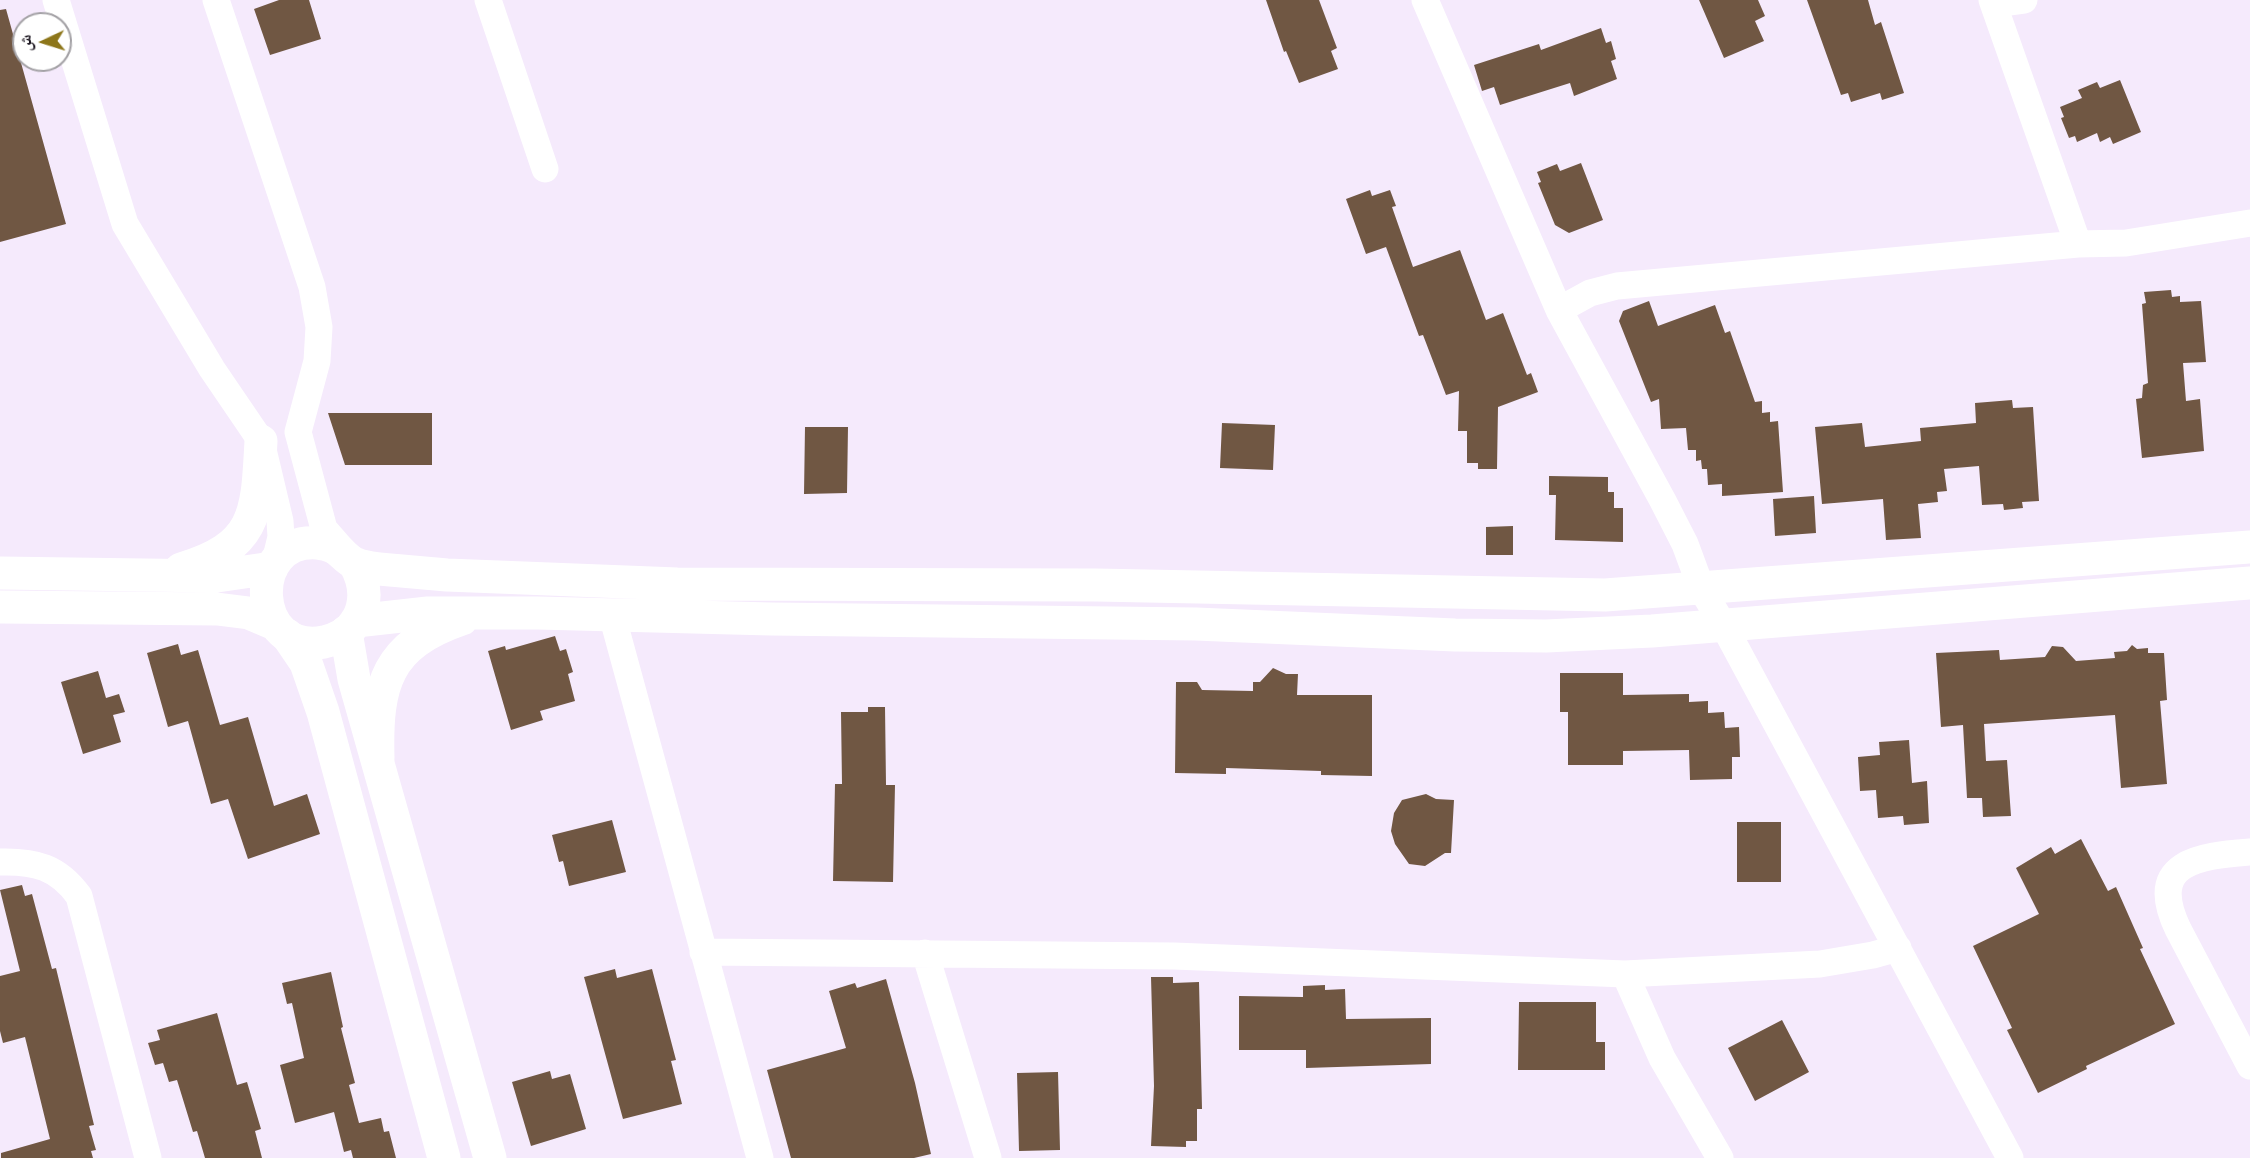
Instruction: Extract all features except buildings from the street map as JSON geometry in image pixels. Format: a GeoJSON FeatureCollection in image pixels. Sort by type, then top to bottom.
{"type":"FeatureCollection","features":[{"type":"Feature","properties":{"kind":"main road"},"geometry":{"type":"LineString","coordinates":[[161,576],[208,561],[230,547],[248,528],[258,502],[261,441]]}},
{"type":"Feature","properties":{"kind":"main road"},"geometry":{"type":"LineString","coordinates":[[0,606],[217,609],[249,613],[281,629],[301,642],[317,643],[332,640],[351,627],[428,613],[1173,623],[1496,636],[1598,634],[1724,626],[2238,584],[2237,548],[1896,575],[1754,583],[1702,590],[1605,595],[1096,585],[677,584],[422,573],[350,558],[331,546],[316,543],[301,545],[287,551],[274,565],[265,593],[267,609],[281,629],[306,663],[323,712],[444,1158]]}},
{"type":"Feature","properties":{"kind":"main road"},"geometry":{"type":"LineString","coordinates":[[350,558],[362,577],[365,592],[363,607],[351,627],[354,679],[490,1158]]}},
{"type":"Feature","properties":{"kind":"main road"},"geometry":{"type":"LineString","coordinates":[[0,573],[217,576],[274,565]]}},
{"type":"Feature","properties":{"kind":"main road"},"geometry":{"type":"LineString","coordinates":[[378,758],[378,705],[388,674],[396,661],[419,638],[447,624],[479,613]]}},
{"type":"Feature","properties":{"kind":"street"},"geometry":{"type":"LineString","coordinates":[[56,0],[125,224],[212,369],[261,441],[280,521],[281,537],[274,565]]}},
{"type":"Feature","properties":{"kind":"street"},"geometry":{"type":"LineString","coordinates":[[216,0],[312,287],[319,327],[317,361],[298,432],[324,529],[350,558]]}},
{"type":"Feature","properties":{"kind":"street"},"geometry":{"type":"LineString","coordinates":[[488,0],[545,169]]}},
{"type":"Feature","properties":{"kind":"street"},"geometry":{"type":"LineString","coordinates":[[1425,0],[1559,310],[1664,501],[1685,544],[1702,590],[1724,626],[2010,1158]]}},
{"type":"Feature","properties":{"kind":"street"},"geometry":{"type":"LineString","coordinates":[[2024,0],[1993,2],[2078,244]]}},
{"type":"Feature","properties":{"kind":"street"},"geometry":{"type":"LineString","coordinates":[[1559,310],[1590,293],[1617,286],[2078,244],[2126,243],[2250,223]]}},
{"type":"Feature","properties":{"kind":"street"},"geometry":{"type":"LineString","coordinates":[[261,441],[298,432]]}},
{"type":"Feature","properties":{"kind":"street"},"geometry":{"type":"LineString","coordinates":[[612,615],[760,1158]]}},
{"type":"Feature","properties":{"kind":"street"},"geometry":{"type":"LineString","coordinates":[[2250,852],[2213,855],[2189,861],[2176,871],[2167,893],[2170,910],[2178,929],[2250,1066]]}},
{"type":"Feature","properties":{"kind":"street"},"geometry":{"type":"LineString","coordinates":[[0,862],[24,861],[47,868],[63,876],[79,896],[148,1158]]}},
{"type":"Feature","properties":{"kind":"street"},"geometry":{"type":"LineString","coordinates":[[703,952],[1174,956],[1625,974],[1820,964],[1856,959],[1898,948]]}},
{"type":"Feature","properties":{"kind":"street"},"geometry":{"type":"LineString","coordinates":[[925,953],[988,1158]]}},
{"type":"Feature","properties":{"kind":"street"},"geometry":{"type":"LineString","coordinates":[[1625,974],[1662,1058],[1720,1158]]}}]}
